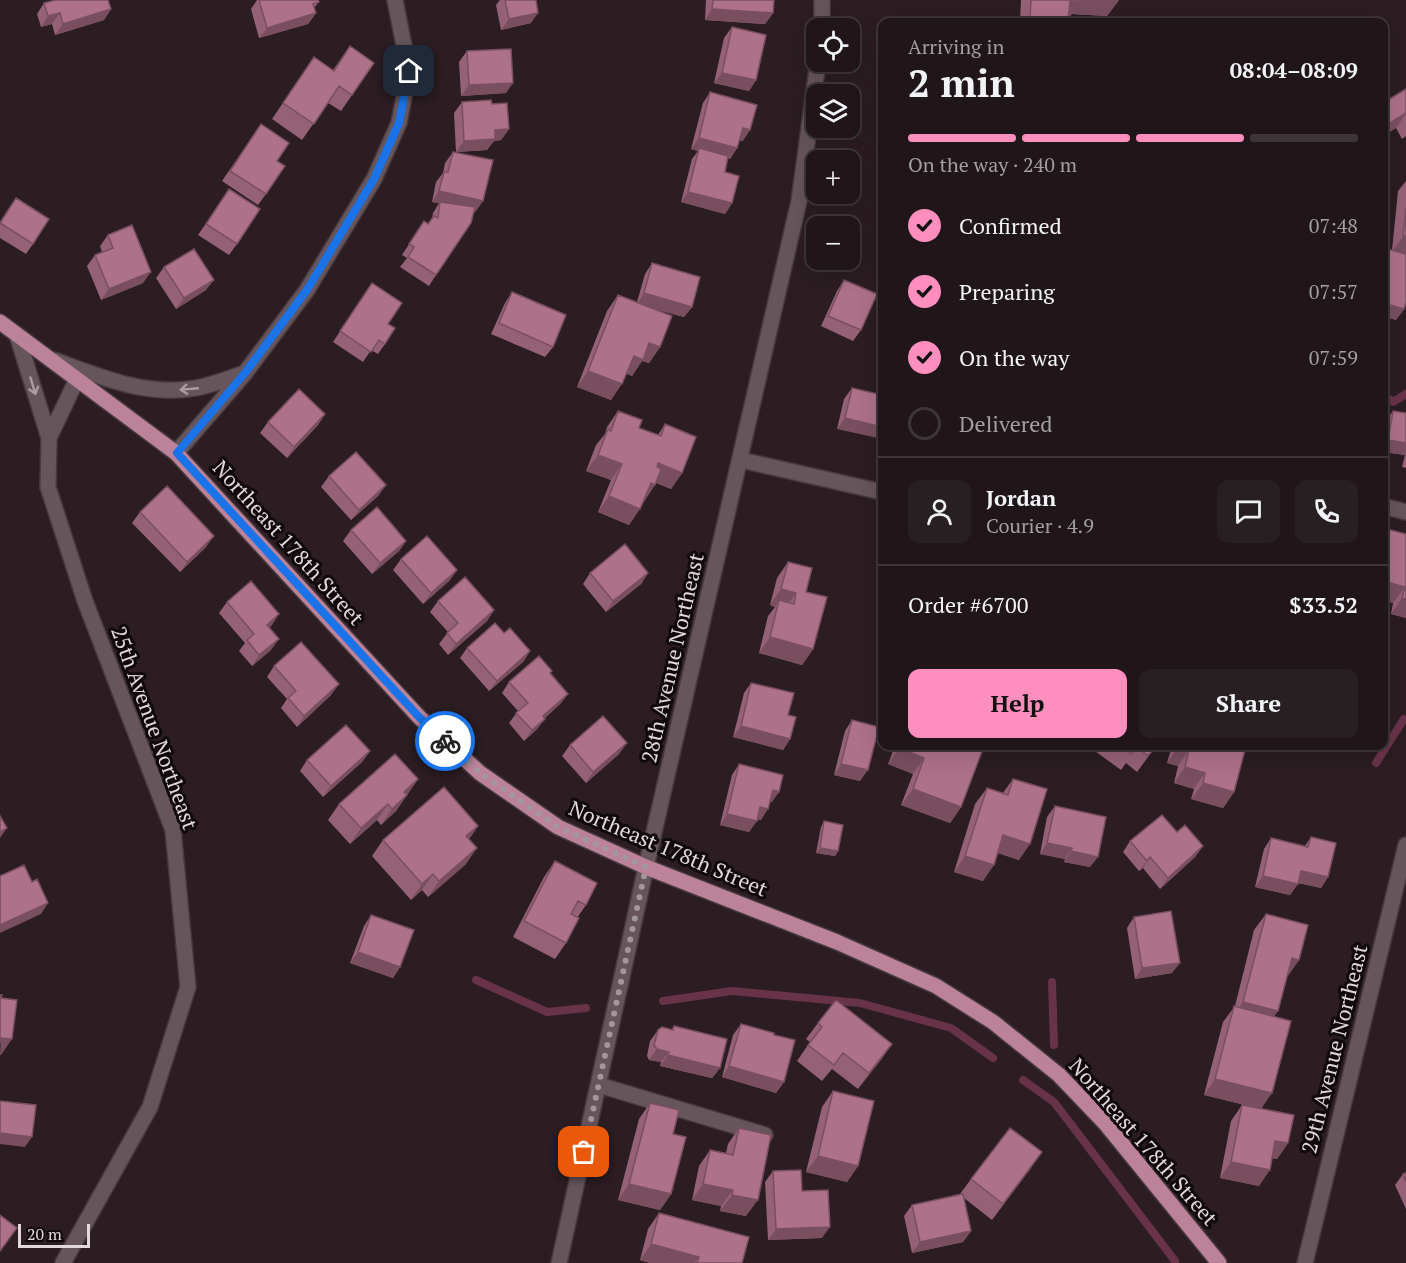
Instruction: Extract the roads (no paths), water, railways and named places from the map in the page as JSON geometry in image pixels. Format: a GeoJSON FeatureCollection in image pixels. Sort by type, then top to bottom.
{"type":"FeatureCollection","features":[{"type":"Feature","properties":{"kind":"main road","name":"Northeast 178th Street"},"geometry":{"type":"LineString","coordinates":[[0,322],[177,453],[419,717],[480,773],[558,827],[646,867],[837,942],[936,986],[993,1022],[1059,1075],[1105,1123],[1219,1263]]}},
{"type":"Feature","properties":{"kind":"street"},"geometry":{"type":"LineString","coordinates":[[177,453],[245,373],[307,290],[374,179],[399,123],[409,71],[395,0]]}},
{"type":"Feature","properties":{"kind":"street"},"geometry":{"type":"LineString","coordinates":[[822,0],[822,18]]}},
{"type":"Feature","properties":{"kind":"street","name":"28th Avenue Northeast"},"geometry":{"type":"LineString","coordinates":[[559,1263],[646,867],[799,201],[817,72]]}},
{"type":"Feature","properties":{"kind":"street","name":"25th Avenue Northeast"},"geometry":{"type":"LineString","coordinates":[[17,335],[49,438],[48,487],[84,601],[173,830],[188,987],[150,1107],[63,1263]]}},
{"type":"Feature","properties":{"kind":"street"},"geometry":{"type":"LineString","coordinates":[[49,359],[111,380],[156,391],[197,388],[245,373]]}},
{"type":"Feature","properties":{"kind":"street","name":"25th Avenue Northeast"},"geometry":{"type":"LineString","coordinates":[[49,438],[77,379]]}},
{"type":"Feature","properties":{"kind":"street"},"geometry":{"type":"LineString","coordinates":[[741,460],[878,491]]}},
{"type":"Feature","properties":{"kind":"street"},"geometry":{"type":"LineString","coordinates":[[1388,507],[1406,512]]}},
{"type":"Feature","properties":{"kind":"street","name":"29th Avenue Northeast"},"geometry":{"type":"LineString","coordinates":[[1305,1263],[1406,845]]}},
{"type":"Feature","properties":{"kind":"street"},"geometry":{"type":"LineString","coordinates":[[599,1085],[765,1135]]}},
{"type":"Feature","properties":{"kind":"waterway"},"geometry":{"type":"LineString","coordinates":[[1388,398],[1393,402],[1406,394]]}},
{"type":"Feature","properties":{"kind":"waterway"},"geometry":{"type":"LineString","coordinates":[[1388,744],[1404,719]]}},
{"type":"Feature","properties":{"kind":"waterway"},"geometry":{"type":"LineString","coordinates":[[1376,763],[1384,750]]}},
{"type":"Feature","properties":{"kind":"waterway"},"geometry":{"type":"LineString","coordinates":[[476,980],[547,1012],[586,1008]]}},
{"type":"Feature","properties":{"kind":"waterway"},"geometry":{"type":"LineString","coordinates":[[1052,982],[1054,1045]]}},
{"type":"Feature","properties":{"kind":"waterway"},"geometry":{"type":"LineString","coordinates":[[663,1001],[732,991],[860,1003],[951,1028],[993,1058]]}},
{"type":"Feature","properties":{"kind":"waterway"},"geometry":{"type":"LineString","coordinates":[[1023,1080],[1054,1102],[1175,1261]]}}]}
